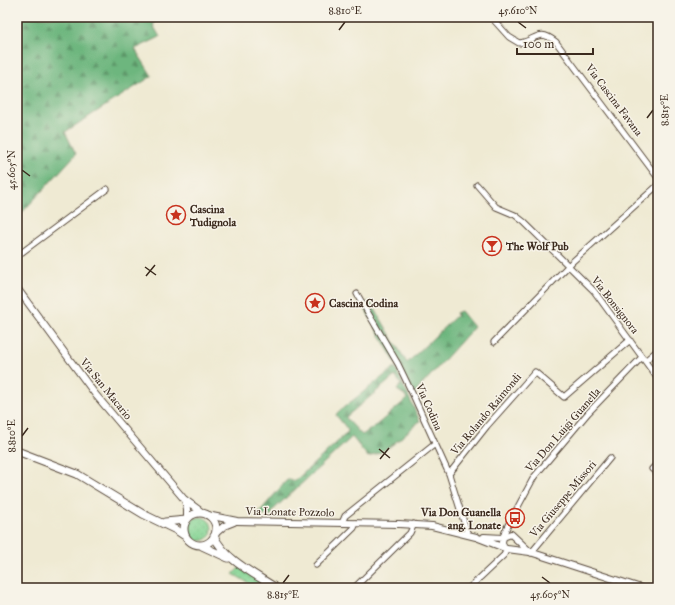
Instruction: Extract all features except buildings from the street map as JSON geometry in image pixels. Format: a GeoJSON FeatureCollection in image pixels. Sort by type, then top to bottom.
{"type":"FeatureCollection","features":[{"type":"Feature","properties":{"kind":"main road"},"geometry":{"type":"LineString","coordinates":[[17,451],[77,474],[176,530],[185,536],[192,544],[202,546],[234,560]]}},
{"type":"Feature","properties":{"kind":"main road"},"geometry":{"type":"LineString","coordinates":[[157,520],[173,522],[186,520],[194,514],[205,514],[215,525],[215,535],[220,547],[234,560],[276,588]]}},
{"type":"Feature","properties":{"kind":"main road"},"geometry":{"type":"LineString","coordinates":[[185,536],[184,526],[186,520]]}},
{"type":"Feature","properties":{"kind":"main road"},"geometry":{"type":"LineString","coordinates":[[202,546],[210,542],[215,535]]}},
{"type":"Feature","properties":{"kind":"street","name":"Via Cascina Favana"},"geometry":{"type":"LineString","coordinates":[[491,17],[509,37],[519,43],[542,34],[556,42],[658,178]]}},
{"type":"Feature","properties":{"kind":"street","name":"Via Bonsignora"},"geometry":{"type":"LineString","coordinates":[[477,185],[496,207],[519,218],[594,291],[658,379]]}},
{"type":"Feature","properties":{"kind":"street"},"geometry":{"type":"LineString","coordinates":[[494,342],[568,266],[658,185]]}},
{"type":"Feature","properties":{"kind":"street"},"geometry":{"type":"LineString","coordinates":[[17,256],[107,189]]}},
{"type":"Feature","properties":{"kind":"street","name":"Via San Macario"},"geometry":{"type":"LineString","coordinates":[[17,288],[95,394],[184,499],[205,514]]}},
{"type":"Feature","properties":{"kind":"street","name":"Via Codina"},"geometry":{"type":"LineString","coordinates":[[357,294],[400,369],[449,474],[468,535]]}},
{"type":"Feature","properties":{"kind":"street","name":"Via Rolando Raimondi"},"geometry":{"type":"LineString","coordinates":[[449,474],[487,426],[535,372],[564,397],[630,340]]}},
{"type":"Feature","properties":{"kind":"street","name":"Via Don Luigi Guanella"},"geometry":{"type":"LineString","coordinates":[[503,538],[509,523],[534,477],[588,413],[644,359],[658,350]]}},
{"type":"Feature","properties":{"kind":"street","name":"Via Lonate Pozzolo"},"geometry":{"type":"LineString","coordinates":[[342,522],[345,516],[435,444]]}},
{"type":"Feature","properties":{"kind":"street","name":"Via Giuseppe Missori"},"geometry":{"type":"LineString","coordinates":[[530,552],[610,458]]}},
{"type":"Feature","properties":{"kind":"street"},"geometry":{"type":"LineString","coordinates":[[658,463],[652,469],[658,474]]}},
{"type":"Feature","properties":{"kind":"street"},"geometry":{"type":"LineString","coordinates":[[184,499],[187,509],[186,520]]}},
{"type":"Feature","properties":{"kind":"street","name":"Via Lonate Pozzolo"},"geometry":{"type":"LineString","coordinates":[[205,514],[237,521],[414,524],[432,526],[476,537]]}},
{"type":"Feature","properties":{"kind":"street"},"geometry":{"type":"LineString","coordinates":[[215,535],[226,524],[237,521]]}},
{"type":"Feature","properties":{"kind":"street"},"geometry":{"type":"LineString","coordinates":[[316,565],[354,528],[356,523]]}},
{"type":"Feature","properties":{"kind":"street"},"geometry":{"type":"LineString","coordinates":[[469,588],[505,554],[508,548],[516,543],[509,523]]}},
{"type":"Feature","properties":{"kind":"street"},"geometry":{"type":"LineString","coordinates":[[354,588],[410,533],[414,524]]}},
{"type":"Feature","properties":{"kind":"street"},"geometry":{"type":"LineString","coordinates":[[476,537],[503,538],[507,534],[514,537],[530,552]]}},
{"type":"Feature","properties":{"kind":"street"},"geometry":{"type":"LineString","coordinates":[[476,537],[508,548],[530,552],[624,586],[640,588]]}},
{"type":"Feature","properties":{"kind":"street"},"geometry":{"type":"LineString","coordinates":[[503,538],[508,548]]}},
{"type":"Feature","properties":{"kind":"green space"},"geometry":{"type":"Polygon","coordinates":[[[17,17],[158,17],[153,25],[160,37],[135,49],[152,76],[65,132],[76,154],[17,218],[17,17]]]}},
{"type":"Feature","properties":{"kind":"green space"},"geometry":{"type":"Polygon","coordinates":[[[370,301],[407,363],[457,315],[456,313],[461,311],[474,327],[413,395],[363,305],[370,301]]]}},
{"type":"Feature","properties":{"kind":"green space"},"geometry":{"type":"Polygon","coordinates":[[[395,367],[420,421],[389,447],[376,455],[368,457],[352,437],[272,511],[272,515],[257,515],[286,481],[290,479],[295,481],[347,433],[348,430],[336,415],[395,367]],[[395,376],[346,418],[362,435],[374,427],[407,399],[405,395],[397,390],[401,384],[395,376]]]}},
{"type":"Feature","properties":{"kind":"green space"},"geometry":{"type":"Polygon","coordinates":[[[200,517],[209,520],[212,529],[209,538],[200,541],[191,538],[188,529],[191,520],[200,517]]]}},
{"type":"Feature","properties":{"kind":"green space"},"geometry":{"type":"Polygon","coordinates":[[[240,567],[271,588],[257,588],[233,574],[240,567]]]}},
{"type":"Feature","properties":{"kind":"place","name":"Cascina Tudignola"},"geometry":{"type":"Point","coordinates":[176,215]}},
{"type":"Feature","properties":{"kind":"place","name":"The Wolf Pub"},"geometry":{"type":"Point","coordinates":[492,246]}},
{"type":"Feature","properties":{"kind":"place","name":"Cascina Codina"},"geometry":{"type":"Point","coordinates":[315,303]}},
{"type":"Feature","properties":{"kind":"place","name":"Via Don Guanella ang. Lonate"},"geometry":{"type":"Point","coordinates":[515,518]}}]}
